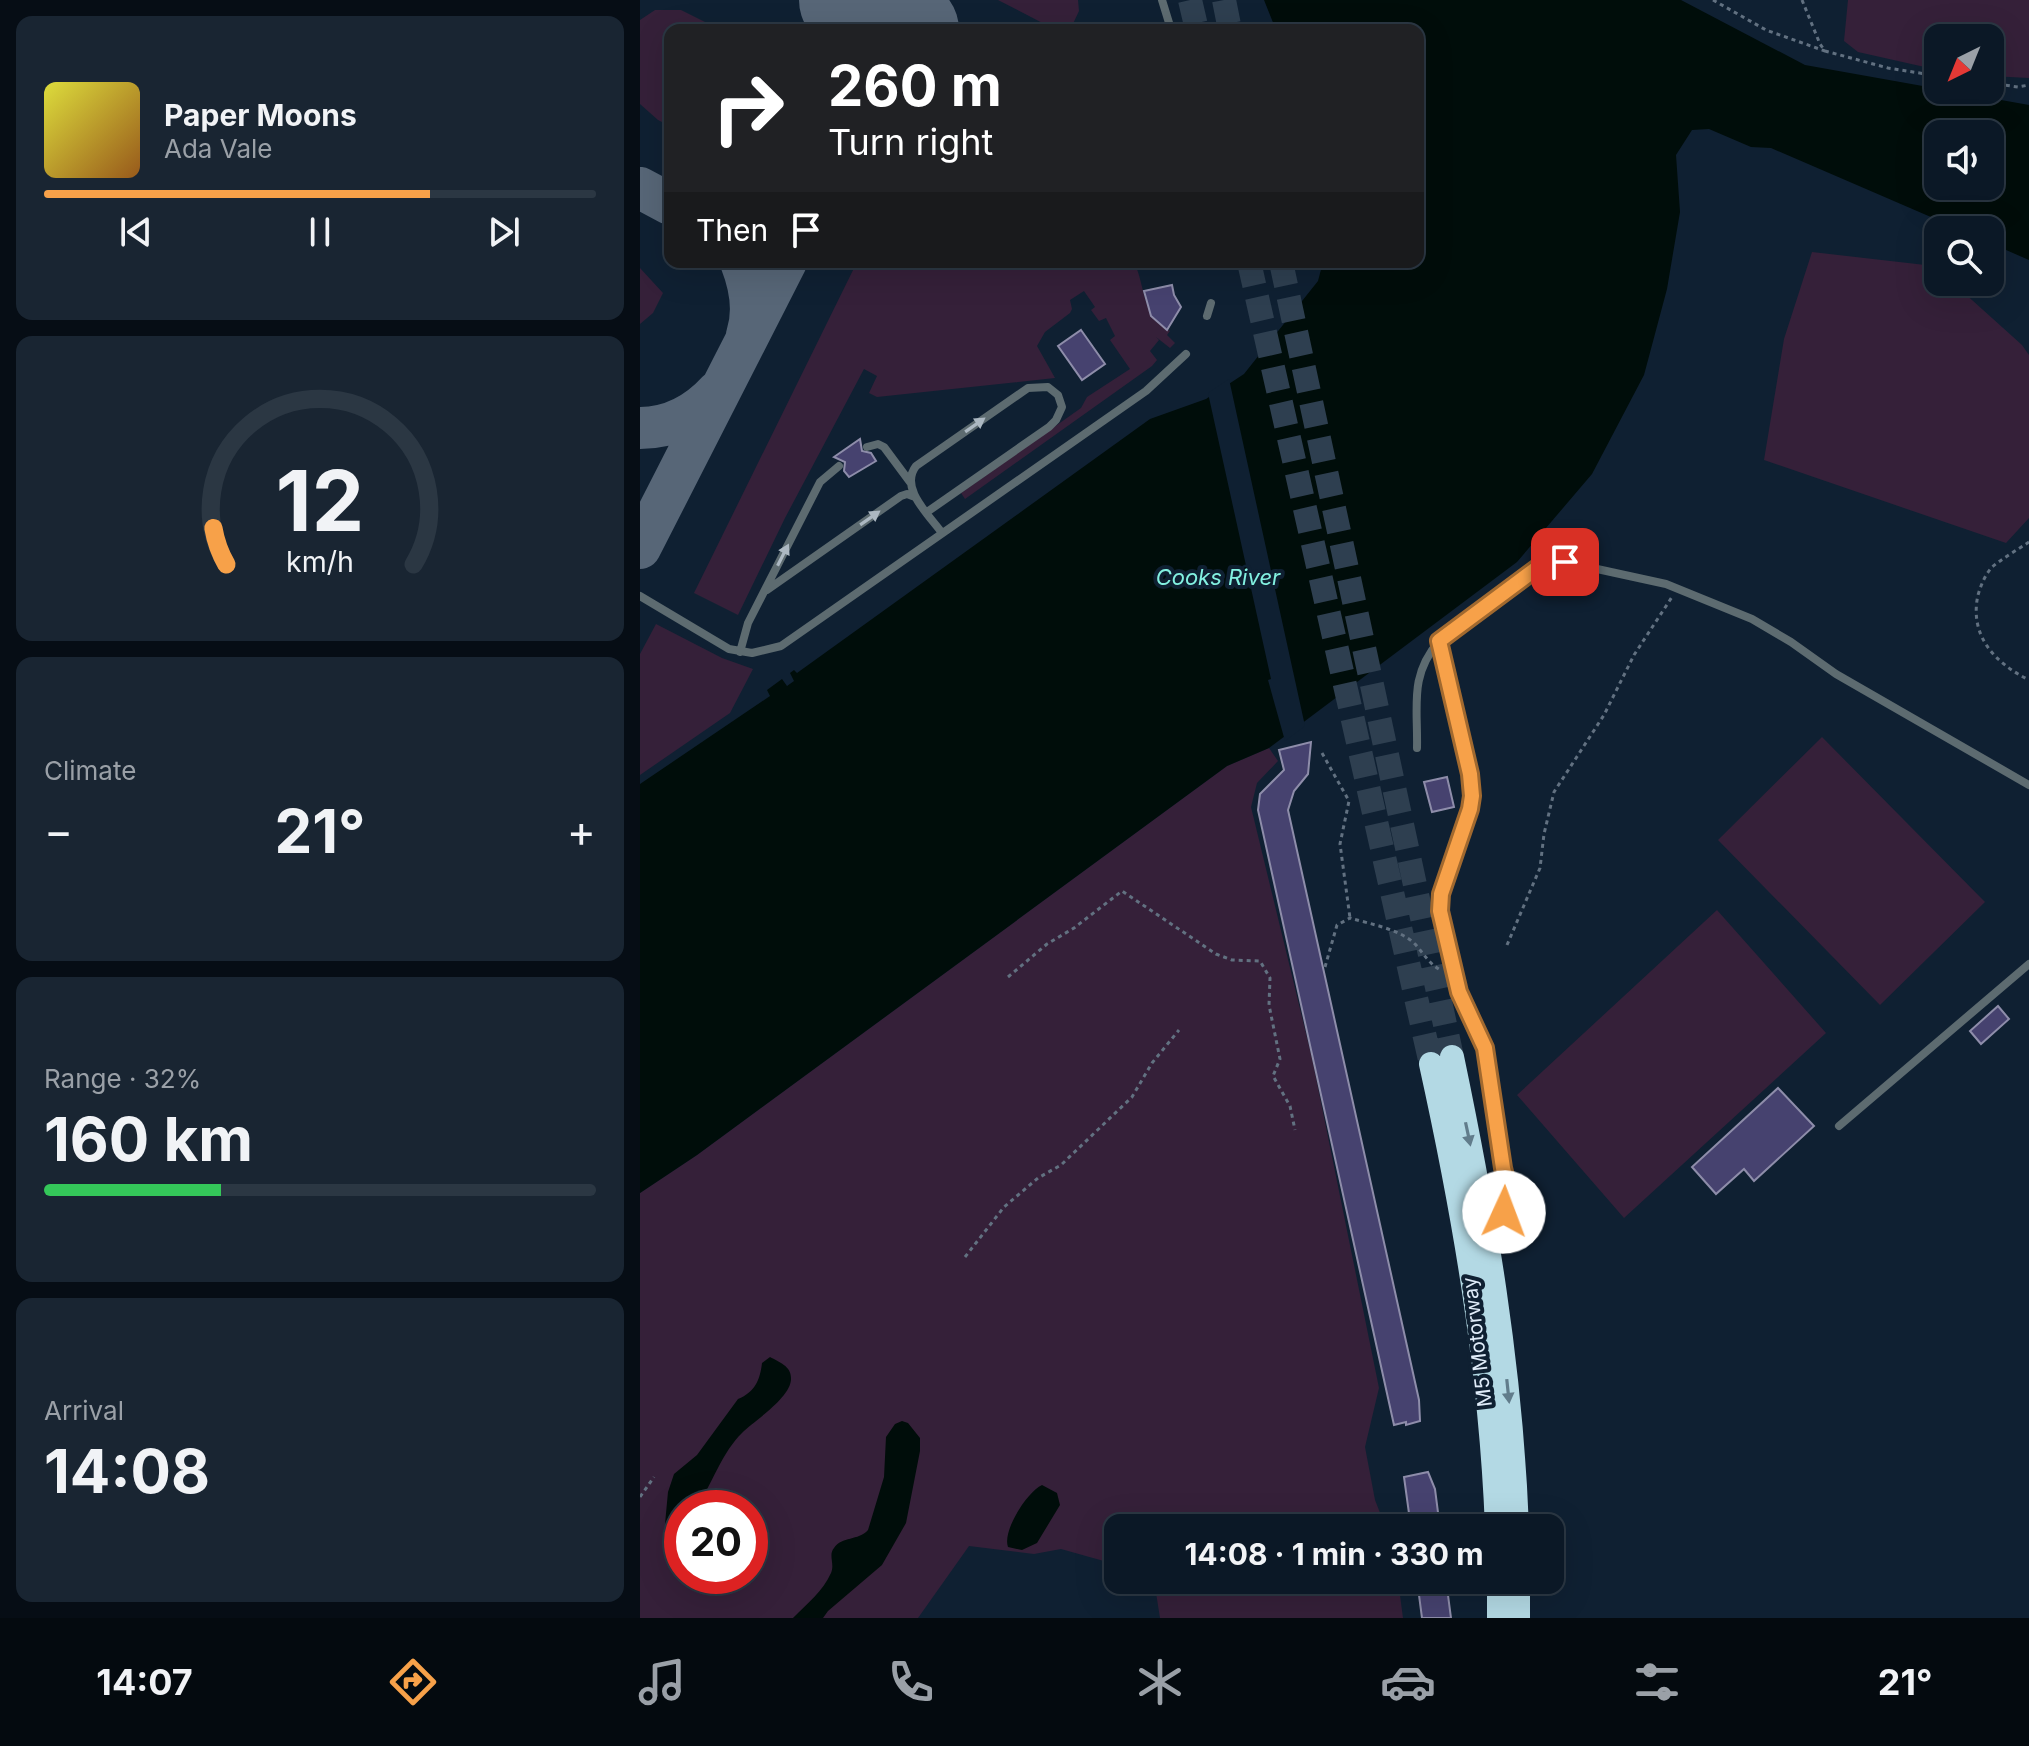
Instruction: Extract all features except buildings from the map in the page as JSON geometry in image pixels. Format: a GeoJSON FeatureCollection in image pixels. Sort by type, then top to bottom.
{"type":"FeatureCollection","features":[{"type":"Feature","properties":{"kind":"highway","name":"M5 Motorway"},"geometry":{"type":"LineString","coordinates":[[1442,1061],[1475,1204],[1506,1377],[1516,1514]]}},
{"type":"Feature","properties":{"kind":"highway","name":"M5 Motorway"},"geometry":{"type":"LineString","coordinates":[[1475,1204],[1496,1514]]}},
{"type":"Feature","properties":{"kind":"lane"},"geometry":{"type":"LineString","coordinates":[[1162,0],[1169,24]]}},
{"type":"Feature","properties":{"kind":"lane"},"geometry":{"type":"LineString","coordinates":[[1207,316],[1211,303]]}},
{"type":"Feature","properties":{"kind":"lane"},"geometry":{"type":"LineString","coordinates":[[640,596],[693,630],[740,652],[765,652],[781,646],[1146,391],[1186,354]]}},
{"type":"Feature","properties":{"kind":"lane"},"geometry":{"type":"LineString","coordinates":[[910,482],[912,471],[922,461],[1028,388],[1048,387],[1062,401],[1060,413],[1049,427],[927,512]]}},
{"type":"Feature","properties":{"kind":"lane"},"geometry":{"type":"LineString","coordinates":[[867,447],[878,444],[884,447],[942,533]]}},
{"type":"Feature","properties":{"kind":"lane"},"geometry":{"type":"LineString","coordinates":[[740,652],[748,623],[820,482],[839,466]]}},
{"type":"Feature","properties":{"kind":"lane"},"geometry":{"type":"LineString","coordinates":[[762,597],[771,587],[901,496],[910,495],[918,500]]}},
{"type":"Feature","properties":{"kind":"lane"},"geometry":{"type":"LineString","coordinates":[[1417,748],[1416,691],[1419,673],[1428,654],[1439,641],[1541,565],[1565,562],[1666,584],[1752,619],[1836,674],[2029,785]]}},
{"type":"Feature","properties":{"kind":"lane"},"geometry":{"type":"LineString","coordinates":[[1439,641],[1470,774],[1472,796],[1441,894],[1440,911],[1453,971],[1467,1013],[1485,1048],[1503,1168],[1511,1199],[1509,1210],[1475,1204]]}},
{"type":"Feature","properties":{"kind":"lane"},"geometry":{"type":"LineString","coordinates":[[1839,1126],[2029,964]]}},
{"type":"Feature","properties":{"kind":"path"},"geometry":{"type":"LineString","coordinates":[[1713,0],[1766,30],[1825,51],[1888,68],[1924,74]]}},
{"type":"Feature","properties":{"kind":"path"},"geometry":{"type":"LineString","coordinates":[[1802,0],[1825,51]]}},
{"type":"Feature","properties":{"kind":"path"},"geometry":{"type":"LineString","coordinates":[[2004,85],[2029,85]]}},
{"type":"Feature","properties":{"kind":"path"},"geometry":{"type":"LineString","coordinates":[[2029,542],[1991,569],[1981,584],[1975,609],[1977,628],[1985,644],[2013,672],[2029,680]]}},
{"type":"Feature","properties":{"kind":"path"},"geometry":{"type":"LineString","coordinates":[[1507,945],[1540,868],[1554,792],[1604,715],[1634,655],[1677,590]]}},
{"type":"Feature","properties":{"kind":"path"},"geometry":{"type":"LineString","coordinates":[[1322,753],[1349,801],[1340,844],[1350,918]]}},
{"type":"Feature","properties":{"kind":"path"},"geometry":{"type":"LineString","coordinates":[[1008,977],[1047,944],[1074,928],[1122,891],[1216,954],[1232,960],[1260,961],[1270,978],[1269,1005],[1280,1059],[1273,1076],[1290,1106],[1295,1130]]}},
{"type":"Feature","properties":{"kind":"path"},"geometry":{"type":"LineString","coordinates":[[1325,967],[1337,925],[1350,918],[1389,930],[1413,942],[1438,969],[1453,971]]}},
{"type":"Feature","properties":{"kind":"path"},"geometry":{"type":"LineString","coordinates":[[965,1257],[1004,1207],[1038,1178],[1061,1165],[1132,1097],[1152,1063],[1179,1030]]}},
{"type":"Feature","properties":{"kind":"path"},"geometry":{"type":"LineString","coordinates":[[640,1497],[654,1477]]}},
{"type":"Feature","properties":{"kind":"shaded area"},"geometry":{"type":"Polygon","coordinates":[[[998,0],[1078,0],[1079,11],[1073,24],[1044,24],[998,0]]]}},
{"type":"Feature","properties":{"kind":"shaded area"},"geometry":{"type":"Polygon","coordinates":[[[1848,0],[2029,0],[2029,78],[2004,77],[2004,24],[1924,24],[1924,67],[1858,52],[1844,41],[1848,0]]]}},
{"type":"Feature","properties":{"kind":"shaded area"},"geometry":{"type":"Polygon","coordinates":[[[655,10],[681,10],[709,24],[664,24],[664,123],[640,104],[640,20],[655,10]]]}},
{"type":"Feature","properties":{"kind":"shaded area"},"geometry":{"type":"Polygon","coordinates":[[[1812,252],[1924,265],[1924,296],[1968,296],[2029,355],[2029,518],[2006,543],[1764,460],[1784,339],[1812,252]]]}},
{"type":"Feature","properties":{"kind":"shaded area"},"geometry":{"type":"Polygon","coordinates":[[[640,268],[663,293],[653,313],[640,324],[640,268]]]}},
{"type":"Feature","properties":{"kind":"shaded area"},"geometry":{"type":"Polygon","coordinates":[[[854,268],[1136,268],[1149,309],[1170,331],[1167,335],[1175,343],[1170,348],[1156,337],[1159,340],[1150,351],[1157,360],[1152,366],[965,499],[961,493],[1081,408],[1087,397],[1130,369],[1110,340],[1115,336],[1106,318],[1099,321],[1091,310],[1095,307],[1084,291],[1070,300],[1070,313],[1045,332],[1037,346],[1055,378],[877,397],[869,393],[877,376],[864,369],[738,615],[694,593],[854,268]]]}},
{"type":"Feature","properties":{"kind":"shaded area"},"geometry":{"type":"Polygon","coordinates":[[[656,624],[722,658],[753,669],[730,713],[640,775],[640,654],[656,624]]]}},
{"type":"Feature","properties":{"kind":"shaded area"},"geometry":{"type":"Polygon","coordinates":[[[1822,737],[1985,902],[1880,1005],[1718,840],[1822,737]]]}},
{"type":"Feature","properties":{"kind":"shaded area"},"geometry":{"type":"Polygon","coordinates":[[[1269,748],[1278,761],[1257,783],[1251,807],[1312,1058],[1379,1388],[1365,1447],[1380,1514],[1104,1514],[1104,1561],[1061,1549],[1034,1554],[969,1546],[918,1618],[640,1618],[640,1193],[697,1155],[1227,766],[1269,748]]]}},
{"type":"Feature","properties":{"kind":"shaded area"},"geometry":{"type":"Polygon","coordinates":[[[1717,910],[1826,1033],[1624,1218],[1517,1095],[1717,910]]]}},
{"type":"Feature","properties":{"kind":"shaded area"},"geometry":{"type":"Polygon","coordinates":[[[1156,1594],[1400,1594],[1403,1618],[1160,1618],[1156,1594]]]}},
{"type":"Feature","properties":{"kind":"water","name":"Cooks River"},"geometry":{"type":"Polygon","coordinates":[[[1264,0],[1681,0],[1805,65],[1924,86],[1924,104],[2004,104],[2004,101],[2029,105],[2029,260],[2004,249],[2004,216],[1929,216],[1771,148],[1751,147],[1709,129],[1692,130],[1676,155],[1680,212],[1667,289],[1644,375],[1592,474],[1517,562],[1269,748],[1227,766],[697,1155],[640,1193],[640,784],[770,696],[767,690],[782,679],[787,686],[794,681],[790,673],[794,670],[797,673],[1150,419],[1206,399],[1244,374],[1318,281],[1321,268],[1424,268],[1424,24],[1274,24],[1264,0]]]}},
{"type":"Feature","properties":{"kind":"water"},"geometry":{"type":"Polygon","coordinates":[[[770,1357],[789,1370],[791,1378],[786,1393],[735,1440],[707,1490],[669,1490],[674,1474],[697,1455],[738,1399],[753,1389],[762,1363],[770,1357]]]}},
{"type":"Feature","properties":{"kind":"water"},"geometry":{"type":"Polygon","coordinates":[[[902,1421],[908,1423],[920,1438],[906,1523],[882,1565],[823,1618],[793,1618],[828,1580],[832,1570],[832,1554],[837,1544],[868,1530],[884,1477],[886,1437],[895,1424],[902,1421]]]}},
{"type":"Feature","properties":{"kind":"water"},"geometry":{"type":"Polygon","coordinates":[[[1042,1485],[1057,1493],[1060,1505],[1037,1543],[1022,1550],[1008,1547],[1012,1522],[1030,1495],[1042,1485]]]}},
{"type":"Feature","properties":{"kind":"pier"},"geometry":{"type":"Polygon","coordinates":[[[1229,379],[1305,726],[1285,741],[1268,680],[1271,679],[1208,393],[1229,379]]]}},
{"type":"Feature","properties":{"kind":"taxiway"},"geometry":{"type":"LineString","coordinates":[[839,0],[854,24]]}},
{"type":"Feature","properties":{"kind":"taxiway"},"geometry":{"type":"LineString","coordinates":[[640,188],[664,201]]}},
{"type":"Feature","properties":{"kind":"taxiway"},"geometry":{"type":"LineString","coordinates":[[743,268],[750,298],[751,316],[747,335]]}},
{"type":"Feature","properties":{"kind":"taxiway"},"geometry":{"type":"LineString","coordinates":[[640,548],[783,268]]}},
{"type":"Feature","properties":{"kind":"taxiway"},"geometry":{"type":"LineString","coordinates":[[640,428],[683,418],[718,391]]}},
{"type":"Feature","properties":{"kind":"runway"},"geometry":{"type":"LineString","coordinates":[[850,0],[896,24]]}},
{"type":"Feature","properties":{"kind":"tunnel"},"geometry":{"type":"LineString","coordinates":[[1190,0],[1196,24]]}},
{"type":"Feature","properties":{"kind":"tunnel"},"geometry":{"type":"LineString","coordinates":[[1224,0],[1229,24]]}},
{"type":"Feature","properties":{"kind":"tunnel"},"geometry":{"type":"LineString","coordinates":[[1250,268],[1431,1064]]}},
{"type":"Feature","properties":{"kind":"tunnel"},"geometry":{"type":"LineString","coordinates":[[1282,268],[1452,1057]]}},
{"type":"Feature","properties":{"kind":"route"},"geometry":{"type":"LineString","coordinates":[[1504,1212],[1509,1210],[1511,1199],[1503,1168],[1485,1048],[1459,992],[1440,911],[1441,894],[1472,796],[1470,774],[1439,641],[1541,565],[1565,562]]}}]}
